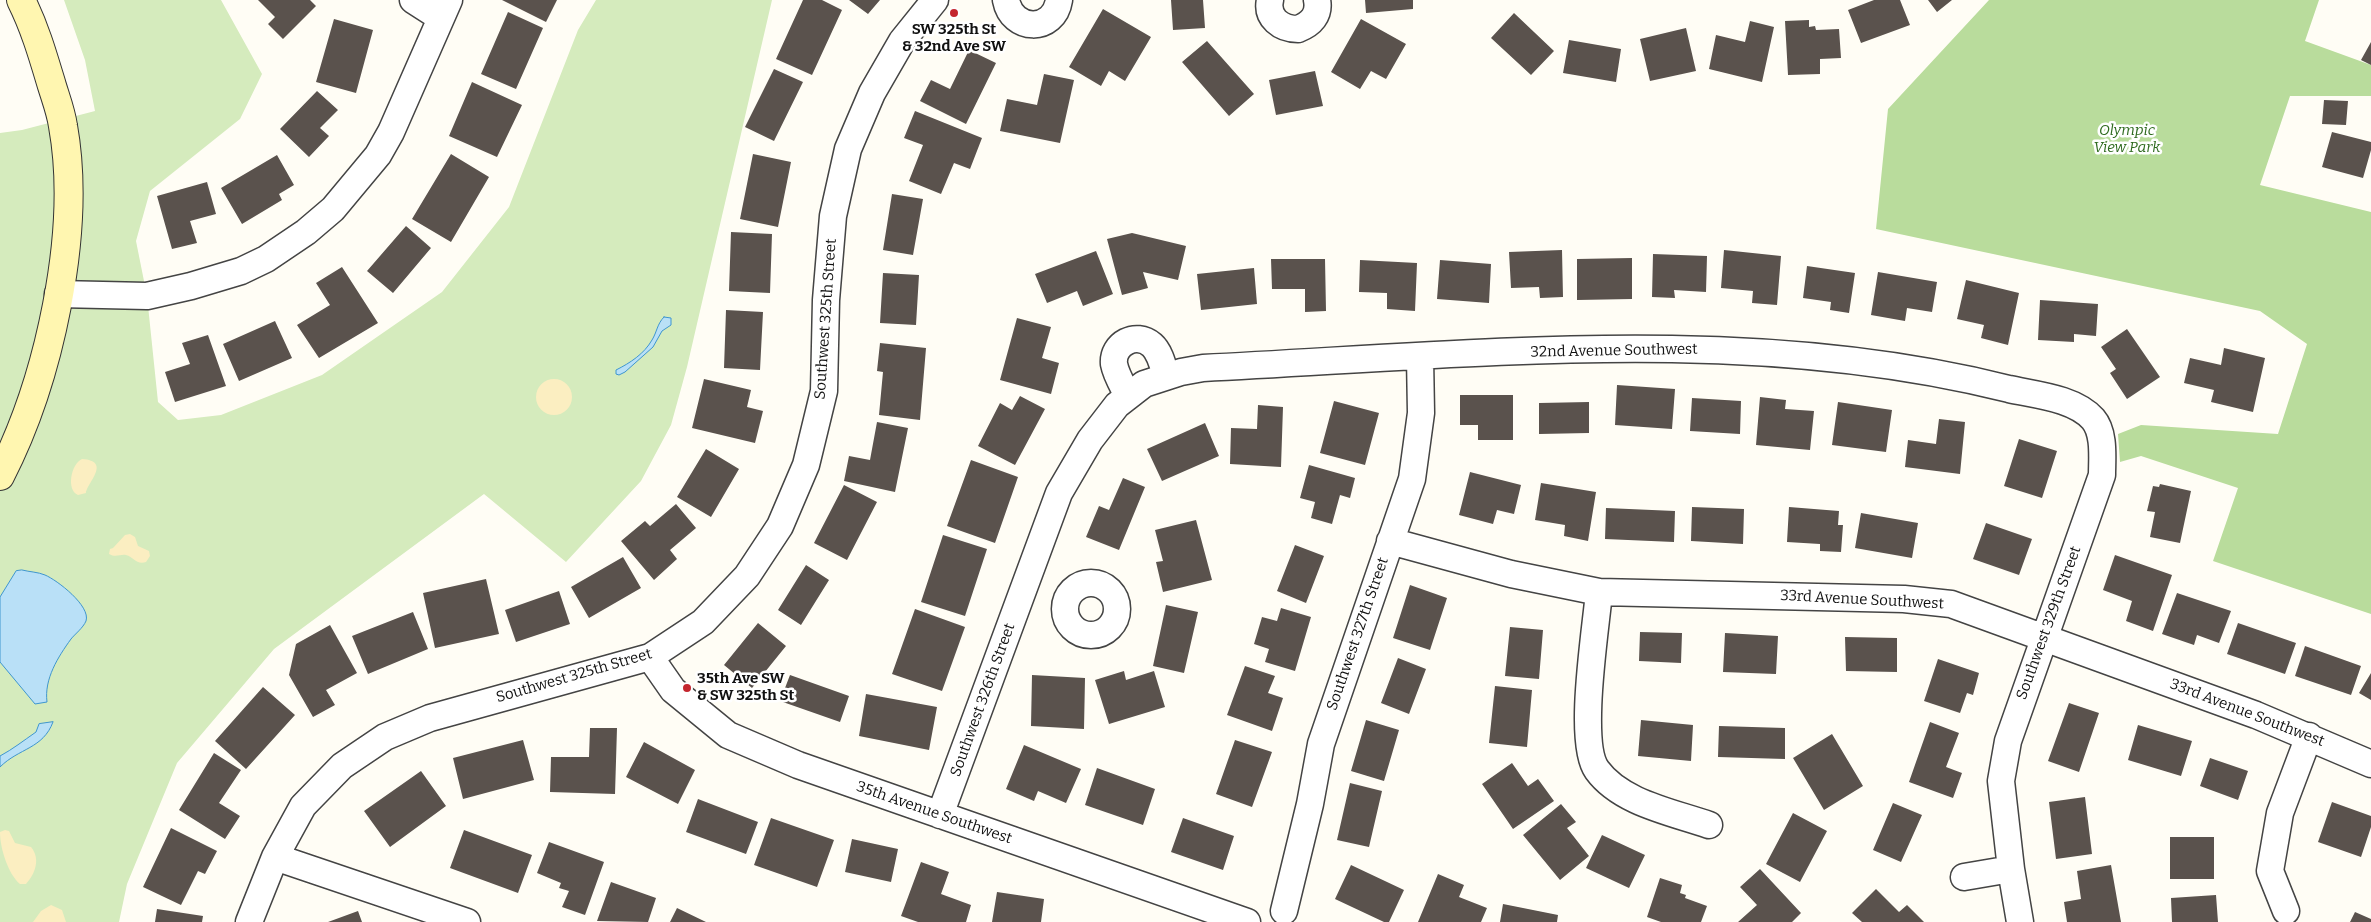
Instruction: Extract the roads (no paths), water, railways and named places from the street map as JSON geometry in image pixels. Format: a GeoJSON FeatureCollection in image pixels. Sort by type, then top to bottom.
{"type":"FeatureCollection","features":[{"type":"Feature","properties":{"kind":"main road"},"geometry":{"type":"LineString","coordinates":[[0,476],[28,414],[47,350],[58,294],[68,206],[68,164],[63,124],[34,28],[21,0]]}},
{"type":"Feature","properties":{"kind":"street"},"geometry":{"type":"LineString","coordinates":[[58,294],[146,296],[191,286],[241,271],[287,246],[333,209],[378,156],[391,132],[445,9],[413,0]]}},
{"type":"Feature","properties":{"kind":"street","name":"Southwest 325th Street"},"geometry":{"type":"LineString","coordinates":[[249,922],[275,857],[303,806],[342,766],[385,737],[430,718],[650,657],[703,622],[747,576],[780,526],[806,465],[824,391],[826,300],[833,216],[848,149],[872,93],[902,41],[935,0]]}},
{"type":"Feature","properties":{"kind":"street"},"geometry":{"type":"LineString","coordinates":[[1006,0],[1012,16],[1020,22],[1028,24],[1038,24],[1054,15],[1059,0]]}},
{"type":"Feature","properties":{"kind":"street"},"geometry":{"type":"LineString","coordinates":[[1270,0],[1270,13],[1275,21],[1289,29],[1306,26],[1317,13],[1318,0]]}},
{"type":"Feature","properties":{"kind":"street"},"geometry":{"type":"LineString","coordinates":[[1145,340],[1158,352],[1146,386],[1114,362],[1115,354],[1127,341],[1145,340]]}},
{"type":"Feature","properties":{"kind":"street","name":"32nd Avenue Southwest"},"geometry":{"type":"LineString","coordinates":[[1146,386],[1203,368],[1567,350],[1657,349],[1799,354],[1980,382],[2059,401]]}},
{"type":"Feature","properties":{"kind":"street","name":"Southwest 327th Street"},"geometry":{"type":"LineString","coordinates":[[1291,916],[1321,744],[1412,479],[1421,413],[1420,357]]}},
{"type":"Feature","properties":{"kind":"street","name":"Southwest 326th Street"},"geometry":{"type":"LineString","coordinates":[[940,815],[1059,493],[1090,440],[1117,405],[1146,386]]}},
{"type":"Feature","properties":{"kind":"street","name":"Southwest 329th Street"},"geometry":{"type":"LineString","coordinates":[[2020,922],[2011,869],[2001,781],[2008,741],[2102,475],[2102,446],[2095,421],[2080,407],[2059,401]]}},
{"type":"Feature","properties":{"kind":"street","name":"33rd Avenue Southwest"},"geometry":{"type":"LineString","coordinates":[[1390,541],[1518,576],[1599,592],[1904,599],[1951,604],[2309,736],[2371,764]]}},
{"type":"Feature","properties":{"kind":"street"},"geometry":{"type":"LineString","coordinates":[[1025,586],[1066,600]]}},
{"type":"Feature","properties":{"kind":"street"},"geometry":{"type":"LineString","coordinates":[[1599,592],[1588,733],[1592,760],[1603,776],[1631,796],[1708,825]]}},
{"type":"Feature","properties":{"kind":"street","name":"35th Avenue Southwest"},"geometry":{"type":"LineString","coordinates":[[650,657],[673,690],[728,735],[798,765],[1247,922]]}},
{"type":"Feature","properties":{"kind":"street"},"geometry":{"type":"LineString","coordinates":[[2286,911],[2270,871],[2280,813],[2309,736]]}},
{"type":"Feature","properties":{"kind":"street"},"geometry":{"type":"LineString","coordinates":[[275,857],[467,922]]}},
{"type":"Feature","properties":{"kind":"street"},"geometry":{"type":"LineString","coordinates":[[1964,877],[2011,869]]}},
{"type":"Feature","properties":{"kind":"street"},"geometry":{"type":"LineString","coordinates":[[1256,922],[1270,911],[1291,916]]}},
{"type":"Feature","properties":{"kind":"water"},"geometry":{"type":"Polygon","coordinates":[[[664,317],[671,318],[671,325],[662,331],[653,347],[625,372],[619,375],[616,374],[616,370],[645,350],[664,317]]]}},
{"type":"Feature","properties":{"kind":"water"},"geometry":{"type":"Polygon","coordinates":[[[22,570],[42,574],[57,582],[72,594],[86,615],[85,624],[66,646],[53,669],[48,685],[47,702],[35,704],[0,662],[0,597],[16,571],[22,570]]]}},
{"type":"Feature","properties":{"kind":"water"},"geometry":{"type":"Polygon","coordinates":[[[53,722],[43,738],[0,767],[0,756],[36,732],[39,724],[53,722]]]}},
{"type":"Feature","properties":{"kind":"place","name":"SW 325th St & 32nd Ave SW"},"geometry":{"type":"Point","coordinates":[954,13]}},
{"type":"Feature","properties":{"kind":"place","name":"35th Ave SW & SW 325th St"},"geometry":{"type":"Point","coordinates":[687,688]}},
{"type":"Feature","properties":{"kind":"park label","name":"Olympic View Park"},"geometry":{"type":"Point","coordinates":[2127,140]}}]}
